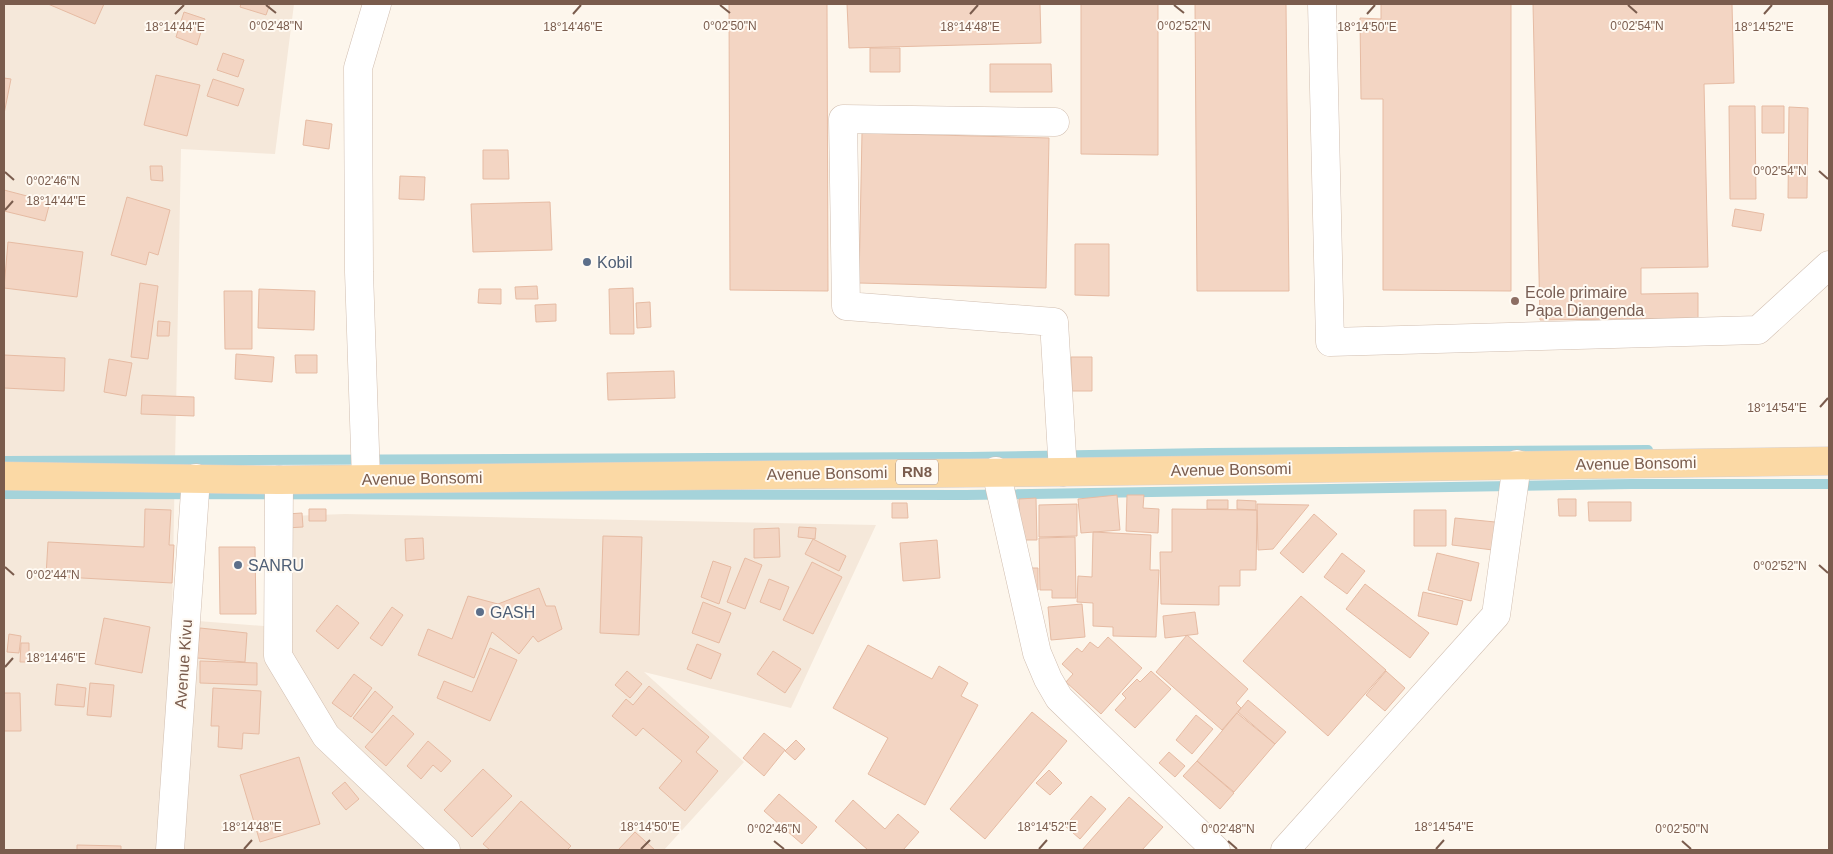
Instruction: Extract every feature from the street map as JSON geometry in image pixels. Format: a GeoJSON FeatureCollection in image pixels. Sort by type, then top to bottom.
{"type":"FeatureCollection","features":[{"type":"Feature","properties":{"kind":"main road","name":"Avenue Bonsomi"},"geometry":{"type":"LineString","coordinates":[[4,476],[279,480],[996,471],[1064,472],[1829,461]]}},
{"type":"Feature","properties":{"kind":"street"},"geometry":{"type":"LineString","coordinates":[[366,479],[360,272],[358,68],[377,4]]}},
{"type":"Feature","properties":{"kind":"street"},"geometry":{"type":"LineString","coordinates":[[1322,4],[1330,342],[1758,330],[1829,265]]}},
{"type":"Feature","properties":{"kind":"street"},"geometry":{"type":"LineString","coordinates":[[1055,122],[843,119],[846,306],[1054,322],[1064,472]]}},
{"type":"Feature","properties":{"kind":"street"},"geometry":{"type":"LineString","coordinates":[[1285,850],[1496,615],[1517,464]]}},
{"type":"Feature","properties":{"kind":"street"},"geometry":{"type":"LineString","coordinates":[[996,471],[1037,653],[1048,679],[1060,698],[1216,850]]}},
{"type":"Feature","properties":{"kind":"street","name":"Avenue Kivu"},"geometry":{"type":"LineString","coordinates":[[170,850],[196,478]]}},
{"type":"Feature","properties":{"kind":"street"},"geometry":{"type":"LineString","coordinates":[[279,480],[278,656],[326,736],[446,850]]}},
{"type":"Feature","properties":{"kind":"shaded area"},"geometry":{"type":"Polygon","coordinates":[[[4,4],[294,4],[275,154],[181,149],[172,619],[290,628],[290,516],[345,514],[876,525],[791,708],[644,672],[744,762],[664,850],[4,850],[4,4]]]}},
{"type":"Feature","properties":{"kind":"building"},"geometry":{"type":"Polygon","coordinates":[[[48,4],[104,4],[95,24],[48,4]]]}},
{"type":"Feature","properties":{"kind":"building"},"geometry":{"type":"Polygon","coordinates":[[[241,4],[270,4],[266,15],[240,7],[241,4]]]}},
{"type":"Feature","properties":{"kind":"building"},"geometry":{"type":"Polygon","coordinates":[[[729,4],[827,4],[828,291],[730,290],[729,4]]]}},
{"type":"Feature","properties":{"kind":"building"},"geometry":{"type":"Polygon","coordinates":[[[847,4],[1040,4],[1041,43],[849,48],[847,4]]]}},
{"type":"Feature","properties":{"kind":"building"},"geometry":{"type":"Polygon","coordinates":[[[1081,4],[1158,4],[1158,155],[1081,154],[1081,4]]]}},
{"type":"Feature","properties":{"kind":"building"},"geometry":{"type":"Polygon","coordinates":[[[1195,4],[1286,4],[1289,291],[1197,291],[1195,4]]]}},
{"type":"Feature","properties":{"kind":"building"},"geometry":{"type":"Polygon","coordinates":[[[1381,4],[1511,4],[1511,291],[1383,290],[1383,99],[1361,99],[1360,18],[1381,19],[1381,4]]]}},
{"type":"Feature","properties":{"kind":"building"},"geometry":{"type":"Polygon","coordinates":[[[1533,4],[1732,4],[1734,83],[1704,84],[1708,267],[1641,268],[1641,294],[1698,293],[1698,318],[1540,320],[1533,4]]]}},
{"type":"Feature","properties":{"kind":"building"},"geometry":{"type":"Polygon","coordinates":[[[184,12],[205,19],[197,45],[176,37],[184,12]]]}},
{"type":"Feature","properties":{"kind":"building"},"geometry":{"type":"Polygon","coordinates":[[[870,48],[900,48],[900,72],[870,72],[870,48]]]}},
{"type":"Feature","properties":{"kind":"building"},"geometry":{"type":"Polygon","coordinates":[[[223,53],[244,60],[238,77],[217,70],[223,53]]]}},
{"type":"Feature","properties":{"kind":"building"},"geometry":{"type":"Polygon","coordinates":[[[990,64],[1051,64],[1052,92],[990,92],[990,64]]]}},
{"type":"Feature","properties":{"kind":"building"},"geometry":{"type":"Polygon","coordinates":[[[156,75],[200,85],[187,136],[144,125],[156,75]]]}},
{"type":"Feature","properties":{"kind":"building"},"geometry":{"type":"Polygon","coordinates":[[[4,78],[11,79],[4,114],[4,78]]]}},
{"type":"Feature","properties":{"kind":"building"},"geometry":{"type":"Polygon","coordinates":[[[213,79],[244,89],[238,106],[207,96],[213,79]]]}},
{"type":"Feature","properties":{"kind":"building"},"geometry":{"type":"Polygon","coordinates":[[[1729,106],[1755,106],[1756,199],[1730,199],[1729,106]]]}},
{"type":"Feature","properties":{"kind":"building"},"geometry":{"type":"Polygon","coordinates":[[[1762,106],[1784,106],[1784,133],[1762,133],[1762,106]]]}},
{"type":"Feature","properties":{"kind":"building"},"geometry":{"type":"Polygon","coordinates":[[[1789,107],[1808,108],[1807,198],[1788,198],[1789,107]]]}},
{"type":"Feature","properties":{"kind":"building"},"geometry":{"type":"Polygon","coordinates":[[[306,120],[332,124],[329,149],[303,145],[306,120]]]}},
{"type":"Feature","properties":{"kind":"building"},"geometry":{"type":"Polygon","coordinates":[[[862,133],[1049,138],[1046,288],[859,283],[862,133]]]}},
{"type":"Feature","properties":{"kind":"building"},"geometry":{"type":"Polygon","coordinates":[[[483,150],[508,150],[509,179],[483,179],[483,150]]]}},
{"type":"Feature","properties":{"kind":"building"},"geometry":{"type":"Polygon","coordinates":[[[150,166],[162,166],[163,181],[151,180],[150,166]]]}},
{"type":"Feature","properties":{"kind":"building"},"geometry":{"type":"Polygon","coordinates":[[[400,176],[425,177],[424,200],[399,199],[400,176]]]}},
{"type":"Feature","properties":{"kind":"building"},"geometry":{"type":"Polygon","coordinates":[[[4,190],[50,202],[45,221],[4,211],[4,190]]]}},
{"type":"Feature","properties":{"kind":"building"},"geometry":{"type":"Polygon","coordinates":[[[127,197],[170,210],[158,255],[149,252],[146,265],[111,255],[127,197]]]}},
{"type":"Feature","properties":{"kind":"building"},"geometry":{"type":"Polygon","coordinates":[[[550,202],[552,250],[473,252],[471,204],[550,202]]]}},
{"type":"Feature","properties":{"kind":"building"},"geometry":{"type":"Polygon","coordinates":[[[1735,209],[1764,214],[1761,231],[1732,226],[1735,209]]]}},
{"type":"Feature","properties":{"kind":"building"},"geometry":{"type":"Polygon","coordinates":[[[8,242],[83,252],[77,297],[4,288],[8,242]]]}},
{"type":"Feature","properties":{"kind":"building"},"geometry":{"type":"Polygon","coordinates":[[[1075,244],[1109,244],[1109,296],[1075,295],[1075,244]]]}},
{"type":"Feature","properties":{"kind":"building"},"geometry":{"type":"Polygon","coordinates":[[[140,283],[158,286],[148,359],[131,357],[140,283]]]}},
{"type":"Feature","properties":{"kind":"building"},"geometry":{"type":"Polygon","coordinates":[[[537,286],[538,299],[516,299],[515,287],[537,286]]]}},
{"type":"Feature","properties":{"kind":"building"},"geometry":{"type":"Polygon","coordinates":[[[633,288],[634,334],[610,334],[609,289],[633,288]]]}},
{"type":"Feature","properties":{"kind":"building"},"geometry":{"type":"Polygon","coordinates":[[[259,289],[315,291],[314,330],[258,328],[259,289]]]}},
{"type":"Feature","properties":{"kind":"building"},"geometry":{"type":"Polygon","coordinates":[[[479,289],[501,289],[501,304],[478,303],[479,289]]]}},
{"type":"Feature","properties":{"kind":"building"},"geometry":{"type":"Polygon","coordinates":[[[224,291],[252,291],[252,349],[225,349],[224,291]]]}},
{"type":"Feature","properties":{"kind":"building"},"geometry":{"type":"Polygon","coordinates":[[[650,302],[651,327],[637,328],[636,303],[650,302]]]}},
{"type":"Feature","properties":{"kind":"building"},"geometry":{"type":"Polygon","coordinates":[[[556,304],[556,321],[536,322],[535,305],[556,304]]]}},
{"type":"Feature","properties":{"kind":"building"},"geometry":{"type":"Polygon","coordinates":[[[158,321],[170,322],[169,336],[157,336],[158,321]]]}},
{"type":"Feature","properties":{"kind":"building"},"geometry":{"type":"Polygon","coordinates":[[[236,354],[274,357],[272,382],[235,379],[236,354]]]}},
{"type":"Feature","properties":{"kind":"building"},"geometry":{"type":"Polygon","coordinates":[[[4,355],[65,358],[64,391],[4,388],[4,355]]]}},
{"type":"Feature","properties":{"kind":"building"},"geometry":{"type":"Polygon","coordinates":[[[295,355],[317,355],[317,373],[296,373],[295,355]]]}},
{"type":"Feature","properties":{"kind":"building"},"geometry":{"type":"Polygon","coordinates":[[[1071,357],[1092,357],[1092,391],[1072,391],[1071,357]]]}},
{"type":"Feature","properties":{"kind":"building"},"geometry":{"type":"Polygon","coordinates":[[[109,359],[132,363],[126,396],[104,392],[109,359]]]}},
{"type":"Feature","properties":{"kind":"building"},"geometry":{"type":"Polygon","coordinates":[[[674,371],[675,398],[608,400],[607,373],[674,371]]]}},
{"type":"Feature","properties":{"kind":"building"},"geometry":{"type":"Polygon","coordinates":[[[142,395],[194,397],[194,416],[141,414],[142,395]]]}},
{"type":"Feature","properties":{"kind":"building"},"geometry":{"type":"Polygon","coordinates":[[[1117,495],[1120,530],[1081,533],[1078,499],[1117,495]]]}},
{"type":"Feature","properties":{"kind":"building"},"geometry":{"type":"Polygon","coordinates":[[[1127,495],[1144,495],[1143,508],[1159,509],[1158,533],[1126,531],[1127,495]]]}},
{"type":"Feature","properties":{"kind":"building"},"geometry":{"type":"Polygon","coordinates":[[[1036,498],[1037,540],[1019,540],[1019,499],[1036,498]]]}},
{"type":"Feature","properties":{"kind":"building"},"geometry":{"type":"Polygon","coordinates":[[[1558,499],[1576,499],[1576,516],[1559,516],[1558,499]]]}},
{"type":"Feature","properties":{"kind":"building"},"geometry":{"type":"Polygon","coordinates":[[[1207,500],[1228,500],[1228,509],[1207,509],[1207,500]]]}},
{"type":"Feature","properties":{"kind":"building"},"geometry":{"type":"Polygon","coordinates":[[[1237,500],[1256,501],[1256,510],[1237,509],[1237,500]]]}},
{"type":"Feature","properties":{"kind":"building"},"geometry":{"type":"Polygon","coordinates":[[[1588,502],[1631,502],[1631,521],[1589,521],[1588,502]]]}},
{"type":"Feature","properties":{"kind":"building"},"geometry":{"type":"Polygon","coordinates":[[[892,503],[907,503],[908,518],[892,518],[892,503]]]}},
{"type":"Feature","properties":{"kind":"building"},"geometry":{"type":"Polygon","coordinates":[[[1077,504],[1077,536],[1039,537],[1039,505],[1077,504]]]}},
{"type":"Feature","properties":{"kind":"building"},"geometry":{"type":"Polygon","coordinates":[[[1257,504],[1309,505],[1273,549],[1258,550],[1257,504]]]}},
{"type":"Feature","properties":{"kind":"building"},"geometry":{"type":"Polygon","coordinates":[[[145,509],[171,510],[169,545],[174,545],[172,583],[46,576],[48,542],[144,547],[145,509]]]}},
{"type":"Feature","properties":{"kind":"building"},"geometry":{"type":"Polygon","coordinates":[[[309,509],[326,509],[326,521],[309,521],[309,509]]]}},
{"type":"Feature","properties":{"kind":"building"},"geometry":{"type":"Polygon","coordinates":[[[1172,509],[1257,510],[1256,570],[1240,570],[1240,586],[1219,586],[1219,605],[1161,604],[1160,552],[1172,552],[1172,509]]]}},
{"type":"Feature","properties":{"kind":"building"},"geometry":{"type":"Polygon","coordinates":[[[1414,510],[1446,510],[1446,546],[1414,546],[1414,510]]]}},
{"type":"Feature","properties":{"kind":"building"},"geometry":{"type":"Polygon","coordinates":[[[302,513],[303,527],[286,528],[286,514],[302,513]]]}},
{"type":"Feature","properties":{"kind":"building"},"geometry":{"type":"Polygon","coordinates":[[[1314,514],[1337,534],[1303,573],[1280,553],[1314,514]]]}},
{"type":"Feature","properties":{"kind":"building"},"geometry":{"type":"Polygon","coordinates":[[[1455,518],[1495,522],[1493,550],[1452,545],[1455,518]]]}},
{"type":"Feature","properties":{"kind":"building"},"geometry":{"type":"Polygon","coordinates":[[[799,527],[816,528],[815,539],[798,537],[799,527]]]}},
{"type":"Feature","properties":{"kind":"building"},"geometry":{"type":"Polygon","coordinates":[[[779,528],[780,557],[754,558],[754,529],[779,528]]]}},
{"type":"Feature","properties":{"kind":"building"},"geometry":{"type":"Polygon","coordinates":[[[1093,532],[1151,535],[1150,570],[1159,570],[1156,637],[1113,636],[1113,627],[1093,626],[1093,603],[1077,602],[1078,576],[1092,577],[1093,532]]]}},
{"type":"Feature","properties":{"kind":"building"},"geometry":{"type":"Polygon","coordinates":[[[603,536],[642,537],[639,635],[600,633],[603,536]]]}},
{"type":"Feature","properties":{"kind":"building"},"geometry":{"type":"Polygon","coordinates":[[[1075,537],[1076,598],[1052,598],[1052,590],[1040,590],[1039,538],[1075,537]]]}},
{"type":"Feature","properties":{"kind":"building"},"geometry":{"type":"Polygon","coordinates":[[[423,538],[424,559],[406,561],[405,539],[423,538]]]}},
{"type":"Feature","properties":{"kind":"building"},"geometry":{"type":"Polygon","coordinates":[[[813,539],[846,556],[839,571],[805,554],[813,539]]]}},
{"type":"Feature","properties":{"kind":"building"},"geometry":{"type":"Polygon","coordinates":[[[937,540],[940,578],[903,581],[900,543],[937,540]]]}},
{"type":"Feature","properties":{"kind":"building"},"geometry":{"type":"Polygon","coordinates":[[[219,547],[255,547],[256,614],[220,614],[219,547]]]}},
{"type":"Feature","properties":{"kind":"building"},"geometry":{"type":"Polygon","coordinates":[[[1342,553],[1365,571],[1347,594],[1324,577],[1342,553]]]}},
{"type":"Feature","properties":{"kind":"building"},"geometry":{"type":"Polygon","coordinates":[[[1437,553],[1479,563],[1471,601],[1428,590],[1437,553]]]}},
{"type":"Feature","properties":{"kind":"building"},"geometry":{"type":"Polygon","coordinates":[[[745,558],[762,565],[745,609],[727,602],[745,558]]]}},
{"type":"Feature","properties":{"kind":"building"},"geometry":{"type":"Polygon","coordinates":[[[713,561],[731,567],[719,604],[701,597],[713,561]]]}},
{"type":"Feature","properties":{"kind":"building"},"geometry":{"type":"Polygon","coordinates":[[[812,562],[842,577],[813,634],[783,620],[812,562]]]}},
{"type":"Feature","properties":{"kind":"building"},"geometry":{"type":"Polygon","coordinates":[[[1026,568],[1038,568],[1038,590],[1027,590],[1026,568]]]}},
{"type":"Feature","properties":{"kind":"building"},"geometry":{"type":"Polygon","coordinates":[[[769,579],[789,587],[780,610],[760,602],[769,579]]]}},
{"type":"Feature","properties":{"kind":"building"},"geometry":{"type":"Polygon","coordinates":[[[1365,584],[1429,633],[1410,658],[1346,609],[1365,584]]]}},
{"type":"Feature","properties":{"kind":"building"},"geometry":{"type":"Polygon","coordinates":[[[539,588],[546,606],[555,606],[562,629],[538,642],[533,636],[519,654],[492,632],[474,678],[418,655],[428,629],[452,639],[468,596],[498,604],[539,588]]]}},
{"type":"Feature","properties":{"kind":"building"},"geometry":{"type":"Polygon","coordinates":[[[1423,592],[1463,601],[1457,625],[1418,616],[1423,592]]]}},
{"type":"Feature","properties":{"kind":"building"},"geometry":{"type":"Polygon","coordinates":[[[1301,596],[1386,670],[1328,736],[1243,661],[1301,596]]]}},
{"type":"Feature","properties":{"kind":"building"},"geometry":{"type":"Polygon","coordinates":[[[703,602],[731,613],[719,643],[692,633],[703,602]]]}},
{"type":"Feature","properties":{"kind":"building"},"geometry":{"type":"Polygon","coordinates":[[[1082,604],[1085,637],[1051,640],[1048,607],[1082,604]]]}},
{"type":"Feature","properties":{"kind":"building"},"geometry":{"type":"Polygon","coordinates":[[[337,605],[359,623],[338,649],[316,631],[337,605]]]}},
{"type":"Feature","properties":{"kind":"building"},"geometry":{"type":"Polygon","coordinates":[[[392,607],[403,615],[382,646],[370,638],[392,607]]]}},
{"type":"Feature","properties":{"kind":"building"},"geometry":{"type":"Polygon","coordinates":[[[1195,612],[1198,634],[1165,638],[1163,616],[1195,612]]]}},
{"type":"Feature","properties":{"kind":"building"},"geometry":{"type":"Polygon","coordinates":[[[104,618],[150,627],[142,673],[95,664],[104,618]]]}},
{"type":"Feature","properties":{"kind":"building"},"geometry":{"type":"Polygon","coordinates":[[[200,628],[247,633],[245,662],[197,658],[200,628]]]}},
{"type":"Feature","properties":{"kind":"building"},"geometry":{"type":"Polygon","coordinates":[[[9,634],[21,636],[19,653],[7,652],[9,634]]]}},
{"type":"Feature","properties":{"kind":"building"},"geometry":{"type":"Polygon","coordinates":[[[1187,635],[1248,689],[1236,703],[1241,708],[1222,730],[1156,672],[1187,635]]]}},
{"type":"Feature","properties":{"kind":"building"},"geometry":{"type":"Polygon","coordinates":[[[1108,637],[1142,668],[1101,714],[1066,682],[1073,674],[1062,664],[1077,648],[1082,652],[1090,642],[1098,648],[1108,637]]]}},
{"type":"Feature","properties":{"kind":"building"},"geometry":{"type":"Polygon","coordinates":[[[21,643],[29,643],[29,662],[20,662],[21,643]]]}},
{"type":"Feature","properties":{"kind":"building"},"geometry":{"type":"Polygon","coordinates":[[[697,644],[721,654],[711,679],[687,669],[697,644]]]}},
{"type":"Feature","properties":{"kind":"building"},"geometry":{"type":"Polygon","coordinates":[[[868,645],[932,679],[939,666],[968,683],[961,696],[978,705],[925,805],[868,774],[888,738],[833,708],[868,645]]]}},
{"type":"Feature","properties":{"kind":"building"},"geometry":{"type":"Polygon","coordinates":[[[490,648],[517,660],[490,721],[437,698],[444,681],[472,692],[490,648]]]}},
{"type":"Feature","properties":{"kind":"building"},"geometry":{"type":"Polygon","coordinates":[[[773,651],[801,669],[785,693],[757,674],[773,651]]]}},
{"type":"Feature","properties":{"kind":"building"},"geometry":{"type":"Polygon","coordinates":[[[200,661],[257,663],[257,685],[200,683],[200,661]]]}},
{"type":"Feature","properties":{"kind":"building"},"geometry":{"type":"Polygon","coordinates":[[[627,671],[642,684],[630,698],[615,685],[627,671]]]}},
{"type":"Feature","properties":{"kind":"building"},"geometry":{"type":"Polygon","coordinates":[[[1151,671],[1171,689],[1135,728],[1115,710],[1126,698],[1122,694],[1137,679],[1140,682],[1151,671]]]}},
{"type":"Feature","properties":{"kind":"building"},"geometry":{"type":"Polygon","coordinates":[[[1386,671],[1405,688],[1385,711],[1366,695],[1386,671]]]}},
{"type":"Feature","properties":{"kind":"building"},"geometry":{"type":"Polygon","coordinates":[[[354,674],[372,688],[351,717],[332,703],[354,674]]]}},
{"type":"Feature","properties":{"kind":"building"},"geometry":{"type":"Polygon","coordinates":[[[90,683],[114,685],[111,717],[87,715],[90,683]]]}},
{"type":"Feature","properties":{"kind":"building"},"geometry":{"type":"Polygon","coordinates":[[[57,684],[86,688],[84,707],[55,705],[57,684]]]}},
{"type":"Feature","properties":{"kind":"building"},"geometry":{"type":"Polygon","coordinates":[[[649,686],[709,737],[696,752],[718,771],[685,811],[659,788],[682,761],[643,728],[636,736],[612,716],[626,699],[633,705],[649,686]]]}},
{"type":"Feature","properties":{"kind":"building"},"geometry":{"type":"Polygon","coordinates":[[[213,688],[261,691],[259,734],[243,733],[242,749],[218,747],[219,726],[211,726],[213,688]]]}},
{"type":"Feature","properties":{"kind":"building"},"geometry":{"type":"Polygon","coordinates":[[[375,691],[393,707],[372,733],[353,718],[375,691]]]}},
{"type":"Feature","properties":{"kind":"building"},"geometry":{"type":"Polygon","coordinates":[[[4,693],[20,693],[21,731],[4,731],[4,693]]]}},
{"type":"Feature","properties":{"kind":"building"},"geometry":{"type":"Polygon","coordinates":[[[1248,700],[1286,732],[1275,744],[1238,712],[1248,700]]]}},
{"type":"Feature","properties":{"kind":"building"},"geometry":{"type":"Polygon","coordinates":[[[1032,712],[1067,741],[985,839],[950,809],[1032,712]]]}},
{"type":"Feature","properties":{"kind":"building"},"geometry":{"type":"Polygon","coordinates":[[[1237,713],[1275,744],[1234,792],[1197,761],[1237,713]]]}},
{"type":"Feature","properties":{"kind":"building"},"geometry":{"type":"Polygon","coordinates":[[[393,715],[414,734],[386,766],[365,747],[393,715]]]}},
{"type":"Feature","properties":{"kind":"building"},"geometry":{"type":"Polygon","coordinates":[[[1196,715],[1213,729],[1192,754],[1176,740],[1196,715]]]}},
{"type":"Feature","properties":{"kind":"building"},"geometry":{"type":"Polygon","coordinates":[[[764,733],[785,750],[764,776],[743,758],[764,733]]]}},
{"type":"Feature","properties":{"kind":"building"},"geometry":{"type":"Polygon","coordinates":[[[796,740],[805,749],[795,760],[785,751],[796,740]]]}},
{"type":"Feature","properties":{"kind":"building"},"geometry":{"type":"Polygon","coordinates":[[[428,741],[451,761],[441,772],[433,765],[421,779],[407,766],[428,741]]]}},
{"type":"Feature","properties":{"kind":"building"},"geometry":{"type":"Polygon","coordinates":[[[1169,752],[1185,766],[1175,777],[1159,763],[1169,752]]]}},
{"type":"Feature","properties":{"kind":"building"},"geometry":{"type":"Polygon","coordinates":[[[299,757],[320,824],[260,842],[240,775],[299,757]]]}},
{"type":"Feature","properties":{"kind":"building"},"geometry":{"type":"Polygon","coordinates":[[[1197,761],[1234,793],[1220,809],[1183,776],[1197,761]]]}},
{"type":"Feature","properties":{"kind":"building"},"geometry":{"type":"Polygon","coordinates":[[[483,769],[512,796],[472,837],[444,810],[483,769]]]}},
{"type":"Feature","properties":{"kind":"building"},"geometry":{"type":"Polygon","coordinates":[[[1049,770],[1062,783],[1050,795],[1036,783],[1049,770]]]}},
{"type":"Feature","properties":{"kind":"building"},"geometry":{"type":"Polygon","coordinates":[[[345,782],[359,799],[346,810],[332,793],[345,782]]]}},
{"type":"Feature","properties":{"kind":"building"},"geometry":{"type":"Polygon","coordinates":[[[779,794],[817,827],[802,844],[764,811],[779,794]]]}},
{"type":"Feature","properties":{"kind":"building"},"geometry":{"type":"Polygon","coordinates":[[[1091,796],[1106,809],[1080,839],[1065,826],[1091,796]]]}},
{"type":"Feature","properties":{"kind":"building"},"geometry":{"type":"Polygon","coordinates":[[[1129,797],[1163,827],[1142,850],[1082,850],[1129,797]]]}},
{"type":"Feature","properties":{"kind":"building"},"geometry":{"type":"Polygon","coordinates":[[[853,800],[885,829],[898,814],[919,832],[903,850],[868,850],[835,821],[853,800]]]}},
{"type":"Feature","properties":{"kind":"building"},"geometry":{"type":"Polygon","coordinates":[[[521,801],[571,846],[567,850],[490,850],[483,844],[521,801]]]}},
{"type":"Feature","properties":{"kind":"building"},"geometry":{"type":"Polygon","coordinates":[[[635,832],[655,850],[618,850],[635,832]]]}},
{"type":"Feature","properties":{"kind":"building"},"geometry":{"type":"Polygon","coordinates":[[[77,845],[121,846],[121,850],[77,850],[77,845]]]}},
{"type":"Feature","properties":{"kind":"waterway"},"geometry":{"type":"LineString","coordinates":[[4,461],[969,457],[1208,453],[1648,450]]}},
{"type":"Feature","properties":{"kind":"waterway"},"geometry":{"type":"LineString","coordinates":[[4,494],[966,495],[1631,484],[1829,484]]}},
{"type":"Feature","properties":{"kind":"place","name":"Kobil"},"geometry":{"type":"Point","coordinates":[587,262]}},
{"type":"Feature","properties":{"kind":"place","name":"Ecole primaire Papa Diangenda"},"geometry":{"type":"Point","coordinates":[1515,301]}},
{"type":"Feature","properties":{"kind":"place","name":"SANRU"},"geometry":{"type":"Point","coordinates":[238,565]}},
{"type":"Feature","properties":{"kind":"place","name":"GASH"},"geometry":{"type":"Point","coordinates":[480,612]}}]}
